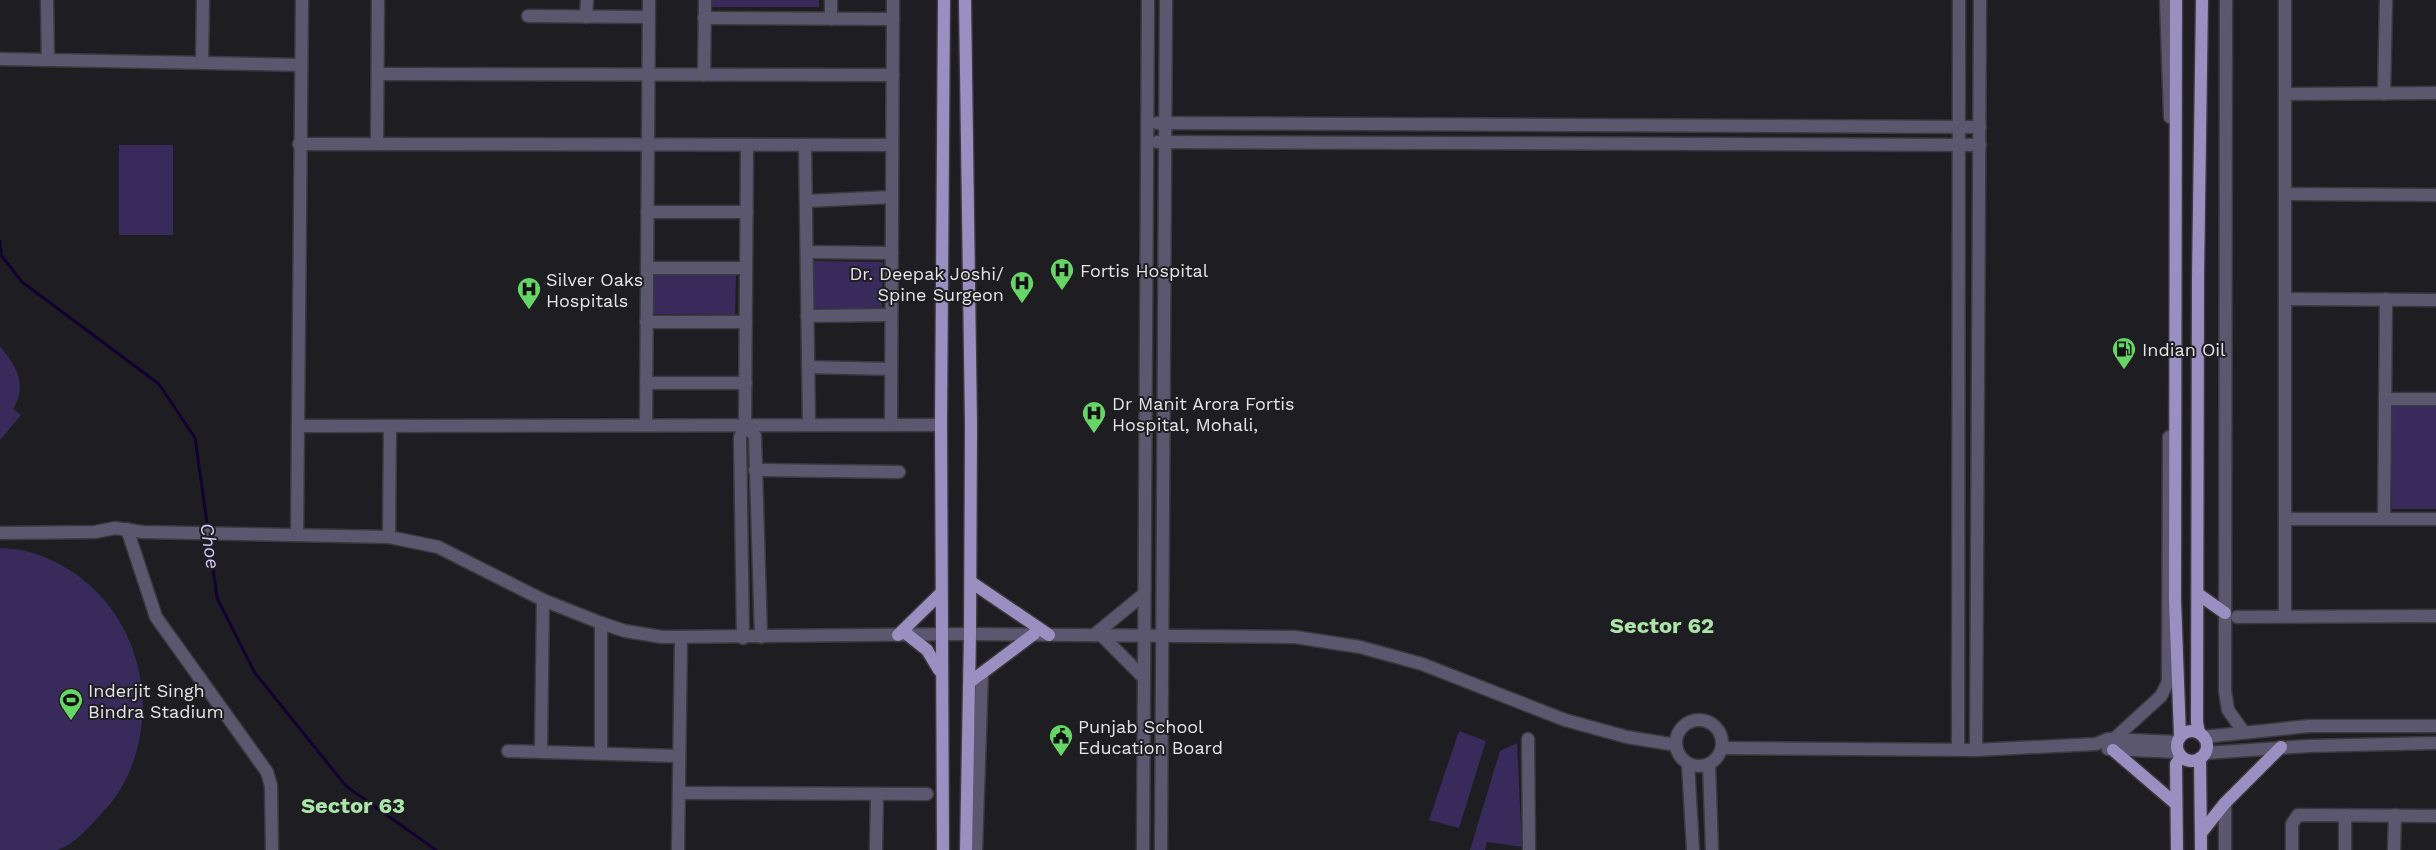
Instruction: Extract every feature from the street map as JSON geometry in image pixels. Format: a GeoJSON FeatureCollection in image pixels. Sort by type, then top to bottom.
{"type":"FeatureCollection","features":[{"type":"Feature","properties":{"kind":"main road"},"geometry":{"type":"LineString","coordinates":[[943,850],[940,424],[944,0]]}},
{"type":"Feature","properties":{"kind":"main road"},"geometry":{"type":"LineString","coordinates":[[965,0],[971,424],[970,682],[966,850]]}},
{"type":"Feature","properties":{"kind":"main road"},"geometry":{"type":"LineString","coordinates":[[2176,0],[2172,601],[2179,747],[2176,764],[2177,850]]}},
{"type":"Feature","properties":{"kind":"main road"},"geometry":{"type":"LineString","coordinates":[[2201,850],[2203,756],[2206,744],[2197,722],[2198,287],[2202,0]]}},
{"type":"Feature","properties":{"kind":"main road"},"geometry":{"type":"LineString","coordinates":[[971,582],[1049,634]]}},
{"type":"Feature","properties":{"kind":"main road"},"geometry":{"type":"LineString","coordinates":[[941,593],[903,635],[927,650],[941,675]]}},
{"type":"Feature","properties":{"kind":"main road"},"geometry":{"type":"LineString","coordinates":[[2198,594],[2231,615]]}},
{"type":"Feature","properties":{"kind":"main road"},"geometry":{"type":"LineString","coordinates":[[970,682],[1034,634]]}},
{"type":"Feature","properties":{"kind":"main road"},"geometry":{"type":"LineString","coordinates":[[2179,747],[2191,731],[2201,735]]}},
{"type":"Feature","properties":{"kind":"main road"},"geometry":{"type":"LineString","coordinates":[[2113,745],[2176,804]]}},
{"type":"Feature","properties":{"kind":"main road"},"geometry":{"type":"LineString","coordinates":[[2179,747],[2190,761],[2203,756]]}},
{"type":"Feature","properties":{"kind":"main road"},"geometry":{"type":"LineString","coordinates":[[2201,833],[2225,803],[2281,747]]}},
{"type":"Feature","properties":{"kind":"street"},"geometry":{"type":"LineString","coordinates":[[48,0],[48,60]]}},
{"type":"Feature","properties":{"kind":"street"},"geometry":{"type":"LineString","coordinates":[[202,62],[203,0]]}},
{"type":"Feature","properties":{"kind":"street"},"geometry":{"type":"LineString","coordinates":[[296,535],[302,0]]}},
{"type":"Feature","properties":{"kind":"street"},"geometry":{"type":"LineString","coordinates":[[378,0],[378,144]]}},
{"type":"Feature","properties":{"kind":"street"},"geometry":{"type":"LineString","coordinates":[[586,17],[587,0]]}},
{"type":"Feature","properties":{"kind":"street"},"geometry":{"type":"LineString","coordinates":[[646,425],[648,0]]}},
{"type":"Feature","properties":{"kind":"street"},"geometry":{"type":"LineString","coordinates":[[704,75],[705,0]]}},
{"type":"Feature","properties":{"kind":"street"},"geometry":{"type":"LineString","coordinates":[[831,0],[831,19]]}},
{"type":"Feature","properties":{"kind":"street"},"geometry":{"type":"LineString","coordinates":[[891,423],[893,0]]}},
{"type":"Feature","properties":{"kind":"street"},"geometry":{"type":"LineString","coordinates":[[1148,0],[1143,845],[1161,845],[1166,0]]}},
{"type":"Feature","properties":{"kind":"street"},"geometry":{"type":"LineString","coordinates":[[1958,0],[1958,749]]}},
{"type":"Feature","properties":{"kind":"street"},"geometry":{"type":"LineString","coordinates":[[1976,750],[1980,0]]}},
{"type":"Feature","properties":{"kind":"street"},"geometry":{"type":"LineString","coordinates":[[2113,745],[2167,688],[2172,601],[2170,127],[2166,0]]}},
{"type":"Feature","properties":{"kind":"street"},"geometry":{"type":"LineString","coordinates":[[2226,0],[2231,615],[2226,702],[2228,710],[2243,731]]}},
{"type":"Feature","properties":{"kind":"street"},"geometry":{"type":"LineString","coordinates":[[2285,0],[2285,616]]}},
{"type":"Feature","properties":{"kind":"street"},"geometry":{"type":"LineString","coordinates":[[2384,94],[2386,0]]}},
{"type":"Feature","properties":{"kind":"street"},"geometry":{"type":"LineString","coordinates":[[528,16],[648,17]]}},
{"type":"Feature","properties":{"kind":"street"},"geometry":{"type":"LineString","coordinates":[[704,18],[893,19]]}},
{"type":"Feature","properties":{"kind":"street"},"geometry":{"type":"LineString","coordinates":[[0,59],[301,65]]}},
{"type":"Feature","properties":{"kind":"street"},"geometry":{"type":"LineString","coordinates":[[378,74],[893,75]]}},
{"type":"Feature","properties":{"kind":"street"},"geometry":{"type":"LineString","coordinates":[[2285,94],[2436,93]]}},
{"type":"Feature","properties":{"kind":"street"},"geometry":{"type":"LineString","coordinates":[[1147,123],[1980,127]]}},
{"type":"Feature","properties":{"kind":"street"},"geometry":{"type":"LineString","coordinates":[[1302,124],[1303,143]]}},
{"type":"Feature","properties":{"kind":"street"},"geometry":{"type":"LineString","coordinates":[[1587,126],[1587,144]]}},
{"type":"Feature","properties":{"kind":"street"},"geometry":{"type":"LineString","coordinates":[[1724,127],[1725,145]]}},
{"type":"Feature","properties":{"kind":"street"},"geometry":{"type":"LineString","coordinates":[[1147,142],[1980,145]]}},
{"type":"Feature","properties":{"kind":"street"},"geometry":{"type":"LineString","coordinates":[[299,144],[892,145]]}},
{"type":"Feature","properties":{"kind":"street"},"geometry":{"type":"LineString","coordinates":[[743,638],[740,437],[746,425],[747,145]]}},
{"type":"Feature","properties":{"kind":"street"},"geometry":{"type":"LineString","coordinates":[[805,145],[809,424]]}},
{"type":"Feature","properties":{"kind":"street"},"geometry":{"type":"LineString","coordinates":[[2285,194],[2436,195]]}},
{"type":"Feature","properties":{"kind":"street"},"geometry":{"type":"LineString","coordinates":[[806,200],[892,197]]}},
{"type":"Feature","properties":{"kind":"street"},"geometry":{"type":"LineString","coordinates":[[647,212],[747,212]]}},
{"type":"Feature","properties":{"kind":"street"},"geometry":{"type":"LineString","coordinates":[[806,252],[892,253]]}},
{"type":"Feature","properties":{"kind":"street"},"geometry":{"type":"LineString","coordinates":[[647,268],[746,268]]}},
{"type":"Feature","properties":{"kind":"street"},"geometry":{"type":"LineString","coordinates":[[2285,299],[2436,300]]}},
{"type":"Feature","properties":{"kind":"street"},"geometry":{"type":"LineString","coordinates":[[2384,518],[2386,300]]}},
{"type":"Feature","properties":{"kind":"street"},"geometry":{"type":"LineString","coordinates":[[807,316],[891,315]]}},
{"type":"Feature","properties":{"kind":"street"},"geometry":{"type":"LineString","coordinates":[[646,322],[746,322]]}},
{"type":"Feature","properties":{"kind":"street"},"geometry":{"type":"LineString","coordinates":[[808,367],[891,369]]}},
{"type":"Feature","properties":{"kind":"street"},"geometry":{"type":"LineString","coordinates":[[1958,374],[1978,371]]}},
{"type":"Feature","properties":{"kind":"street"},"geometry":{"type":"LineString","coordinates":[[646,383],[746,383]]}},
{"type":"Feature","properties":{"kind":"street"},"geometry":{"type":"LineString","coordinates":[[2385,399],[2436,399]]}},
{"type":"Feature","properties":{"kind":"street"},"geometry":{"type":"LineString","coordinates":[[298,426],[940,424]]}},
{"type":"Feature","properties":{"kind":"street"},"geometry":{"type":"LineString","coordinates":[[746,425],[754,436],[760,638]]}},
{"type":"Feature","properties":{"kind":"street"},"geometry":{"type":"LineString","coordinates":[[389,537],[390,426]]}},
{"type":"Feature","properties":{"kind":"street"},"geometry":{"type":"LineString","coordinates":[[756,470],[899,472]]}},
{"type":"Feature","properties":{"kind":"street"},"geometry":{"type":"LineString","coordinates":[[2285,519],[2436,519]]}},
{"type":"Feature","properties":{"kind":"street"},"geometry":{"type":"LineString","coordinates":[[0,533],[95,532],[115,528],[143,532],[389,537],[438,547],[543,600],[601,623],[643,635],[681,638],[970,634],[1295,637],[1360,647],[1422,664],[1565,720],[1628,737],[1676,745]]}},
{"type":"Feature","properties":{"kind":"street"},"geometry":{"type":"LineString","coordinates":[[128,530],[156,617],[267,772],[270,786],[272,850]]}},
{"type":"Feature","properties":{"kind":"street"},"geometry":{"type":"LineString","coordinates":[[1098,635],[1144,594]]}},
{"type":"Feature","properties":{"kind":"street"},"geometry":{"type":"LineString","coordinates":[[543,600],[541,748],[543,752]]}},
{"type":"Feature","properties":{"kind":"street"},"geometry":{"type":"LineString","coordinates":[[2231,615],[2436,616]]}},
{"type":"Feature","properties":{"kind":"street"},"geometry":{"type":"LineString","coordinates":[[601,623],[601,752]]}},
{"type":"Feature","properties":{"kind":"street"},"geometry":{"type":"LineString","coordinates":[[1098,635],[1143,677]]}},
{"type":"Feature","properties":{"kind":"street"},"geometry":{"type":"LineString","coordinates":[[678,850],[681,638]]}},
{"type":"Feature","properties":{"kind":"street"},"geometry":{"type":"LineString","coordinates":[[976,850],[982,673]]}},
{"type":"Feature","properties":{"kind":"street"},"geometry":{"type":"LineString","coordinates":[[1697,720],[1704,720],[1711,723],[1720,734],[1722,748],[1719,756],[1709,764],[1698,767],[1688,764],[1678,754],[1676,745],[1679,732],[1683,726],[1697,720]]}},
{"type":"Feature","properties":{"kind":"street"},"geometry":{"type":"LineString","coordinates":[[2201,735],[2309,726],[2436,726]]}},
{"type":"Feature","properties":{"kind":"street"},"geometry":{"type":"LineString","coordinates":[[1528,739],[1529,850]]}},
{"type":"Feature","properties":{"kind":"street"},"geometry":{"type":"LineString","coordinates":[[2203,756],[2281,747],[2436,743]]}},
{"type":"Feature","properties":{"kind":"street"},"geometry":{"type":"LineString","coordinates":[[1722,748],[1976,750],[2096,744],[2179,747]]}},
{"type":"Feature","properties":{"kind":"street"},"geometry":{"type":"LineString","coordinates":[[508,751],[601,752],[679,756]]}},
{"type":"Feature","properties":{"kind":"street"},"geometry":{"type":"LineString","coordinates":[[1688,764],[1693,850]]}},
{"type":"Feature","properties":{"kind":"street"},"geometry":{"type":"LineString","coordinates":[[1709,764],[1712,850]]}},
{"type":"Feature","properties":{"kind":"street"},"geometry":{"type":"LineString","coordinates":[[679,793],[927,794]]}},
{"type":"Feature","properties":{"kind":"street"},"geometry":{"type":"LineString","coordinates":[[876,850],[877,794]]}},
{"type":"Feature","properties":{"kind":"street"},"geometry":{"type":"LineString","coordinates":[[2225,803],[2225,850]]}},
{"type":"Feature","properties":{"kind":"street"},"geometry":{"type":"LineString","coordinates":[[2292,850],[2292,824],[2298,815],[2436,816]]}},
{"type":"Feature","properties":{"kind":"street"},"geometry":{"type":"LineString","coordinates":[[2345,850],[2346,815]]}},
{"type":"Feature","properties":{"kind":"street"},"geometry":{"type":"LineString","coordinates":[[2394,850],[2395,815]]}},
{"type":"Feature","properties":{"kind":"shaded area"},"geometry":{"type":"Polygon","coordinates":[[[711,0],[819,0],[819,7],[711,7],[711,0]]]}},
{"type":"Feature","properties":{"kind":"shaded area"},"geometry":{"type":"Polygon","coordinates":[[[119,145],[173,145],[173,235],[119,235],[119,145]]]}},
{"type":"Feature","properties":{"kind":"shaded area"},"geometry":{"type":"Polygon","coordinates":[[[814,261],[883,262],[882,309],[813,308],[814,261]]]}},
{"type":"Feature","properties":{"kind":"shaded area"},"geometry":{"type":"Polygon","coordinates":[[[653,274],[736,275],[735,315],[652,314],[653,274]]]}},
{"type":"Feature","properties":{"kind":"shaded area"},"geometry":{"type":"Polygon","coordinates":[[[0,346],[11,361],[18,376],[20,391],[13,409],[21,415],[0,440],[0,346]]]}},
{"type":"Feature","properties":{"kind":"shaded area"},"geometry":{"type":"Polygon","coordinates":[[[2392,404],[2436,404],[2436,509],[2392,509],[2392,404]]]}},
{"type":"Feature","properties":{"kind":"shaded area","name":"Inderjit Singh Bindra Stadium"},"geometry":{"type":"Polygon","coordinates":[[[0,548],[26,551],[54,561],[78,576],[99,594],[116,616],[129,640],[138,666],[142,693],[142,722],[134,760],[129,772],[110,804],[92,824],[76,839],[57,850],[0,850],[0,548]]]}},
{"type":"Feature","properties":{"kind":"shaded area"},"geometry":{"type":"Polygon","coordinates":[[[1459,731],[1486,741],[1459,828],[1429,820],[1459,731]]]}},
{"type":"Feature","properties":{"kind":"shaded area"},"geometry":{"type":"Polygon","coordinates":[[[1517,743],[1522,847],[1487,842],[1485,850],[1470,850],[1500,751],[1517,743]]]}},
{"type":"Feature","properties":{"kind":"waterway","name":"Choe"},"geometry":{"type":"LineString","coordinates":[[0,241],[1,255],[22,282],[159,384],[195,438],[208,530]]}},
{"type":"Feature","properties":{"kind":"waterway","name":"Choe"},"geometry":{"type":"LineString","coordinates":[[209,537],[217,598],[255,673],[346,786],[436,850]]}},
{"type":"Feature","properties":{"kind":"place","name":"Fortis Hospital"},"geometry":{"type":"Point","coordinates":[1062,291]}},
{"type":"Feature","properties":{"kind":"place","name":"Dr. Deepak Joshi/ Spine Surgeon"},"geometry":{"type":"Point","coordinates":[1022,304]}},
{"type":"Feature","properties":{"kind":"place","name":"Silver Oaks Hospitals"},"geometry":{"type":"Point","coordinates":[529,310]}},
{"type":"Feature","properties":{"kind":"place","name":"Indian Oil"},"geometry":{"type":"Point","coordinates":[2124,370]}},
{"type":"Feature","properties":{"kind":"place","name":"Dr Manit Arora Fortis Hospital, Mohali,"},"geometry":{"type":"Point","coordinates":[1094,434]}},
{"type":"Feature","properties":{"kind":"place","name":"Inderjit Singh Bindra Stadium"},"geometry":{"type":"Point","coordinates":[71,721]}},
{"type":"Feature","properties":{"kind":"place","name":"Punjab School Education Board"},"geometry":{"type":"Point","coordinates":[1061,757]}},
{"type":"Feature","properties":{"kind":"district","name":"Sector 62"},"geometry":{"type":"Point","coordinates":[1662,625]}},
{"type":"Feature","properties":{"kind":"district","name":"Sector 63"},"geometry":{"type":"Point","coordinates":[353,805]}}]}
